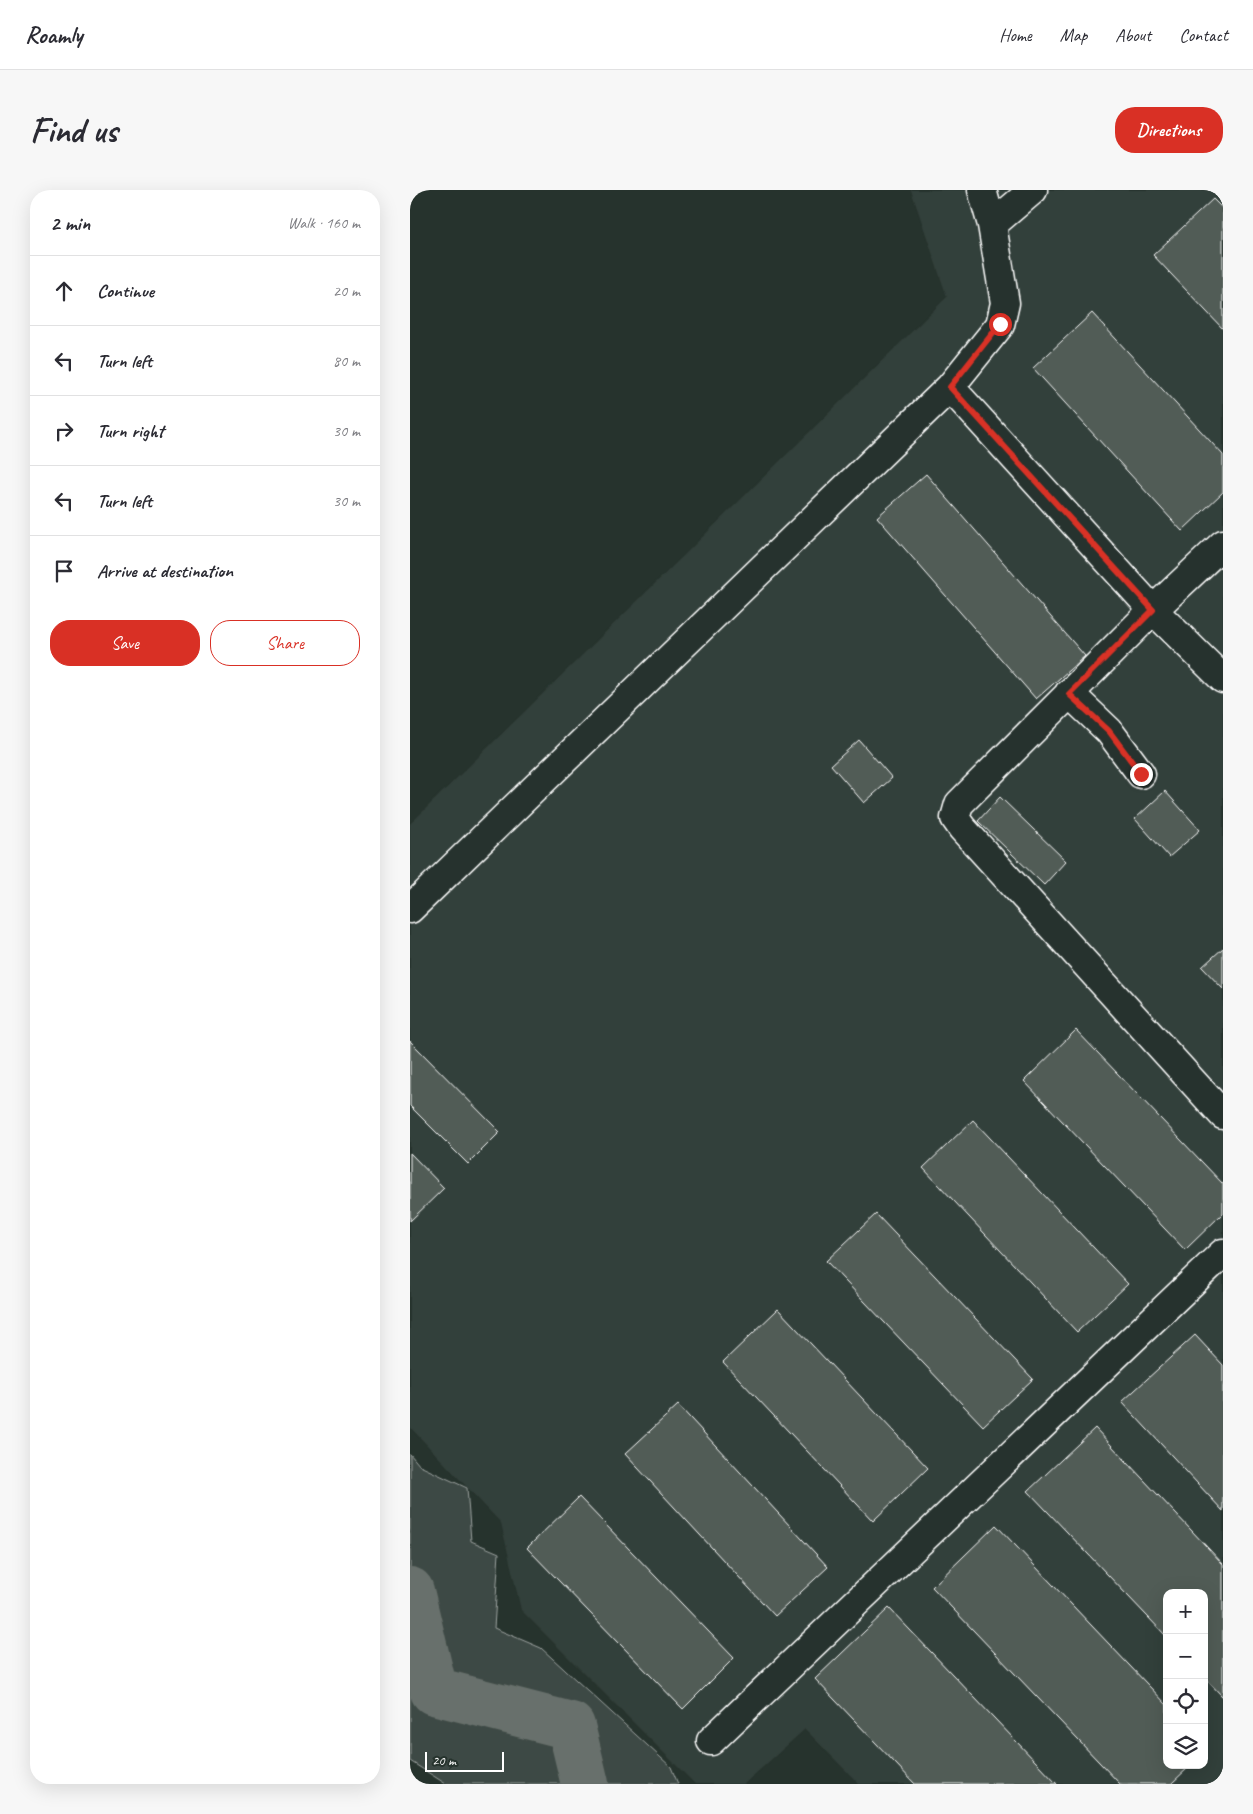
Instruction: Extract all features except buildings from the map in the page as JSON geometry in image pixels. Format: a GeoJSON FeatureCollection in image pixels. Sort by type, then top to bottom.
{"type":"FeatureCollection","features":[{"type":"Feature","properties":{"kind":"lane"},"geometry":{"type":"LineString","coordinates":[[410,908],[950,387],[1000,324],[1005,303],[992,225],[982,190]]}},
{"type":"Feature","properties":{"kind":"lane"},"geometry":{"type":"LineString","coordinates":[[992,225],[1033,190]]}},
{"type":"Feature","properties":{"kind":"lane"},"geometry":{"type":"LineString","coordinates":[[950,387],[1153,610],[1223,679]]}},
{"type":"Feature","properties":{"kind":"lane"},"geometry":{"type":"LineString","coordinates":[[1223,544],[1153,610],[958,804],[955,818],[1223,1116]]}},
{"type":"Feature","properties":{"kind":"lane"},"geometry":{"type":"LineString","coordinates":[[1069,694],[1109,731],[1141,774]]}},
{"type":"Feature","properties":{"kind":"lane"},"geometry":{"type":"LineString","coordinates":[[711,1740],[1223,1253]]}},
{"type":"Feature","properties":{"kind":"shaded area"},"geometry":{"type":"Polygon","coordinates":[[[911,190],[1223,190],[1223,1784],[859,1784],[805,1729],[744,1784],[695,1784],[521,1610],[501,1523],[410,1427],[410,824],[947,297],[911,190]]]}},
{"type":"Feature","properties":{"kind":"shaded area"},"geometry":{"type":"Polygon","coordinates":[[[410,1454],[420,1466],[467,1488],[471,1541],[499,1553],[494,1628],[541,1648],[671,1767],[678,1784],[446,1784],[410,1761],[410,1454]]]}},
{"type":"Feature","properties":{"kind":"waterway"},"geometry":{"type":"LineString","coordinates":[[410,1591],[434,1691],[571,1726],[585,1784]]}},
{"type":"Feature","properties":{"kind":"route"},"geometry":{"type":"LineString","coordinates":[[1000,324],[950,387],[1153,610],[1069,694],[1109,731],[1141,774]]}}]}
